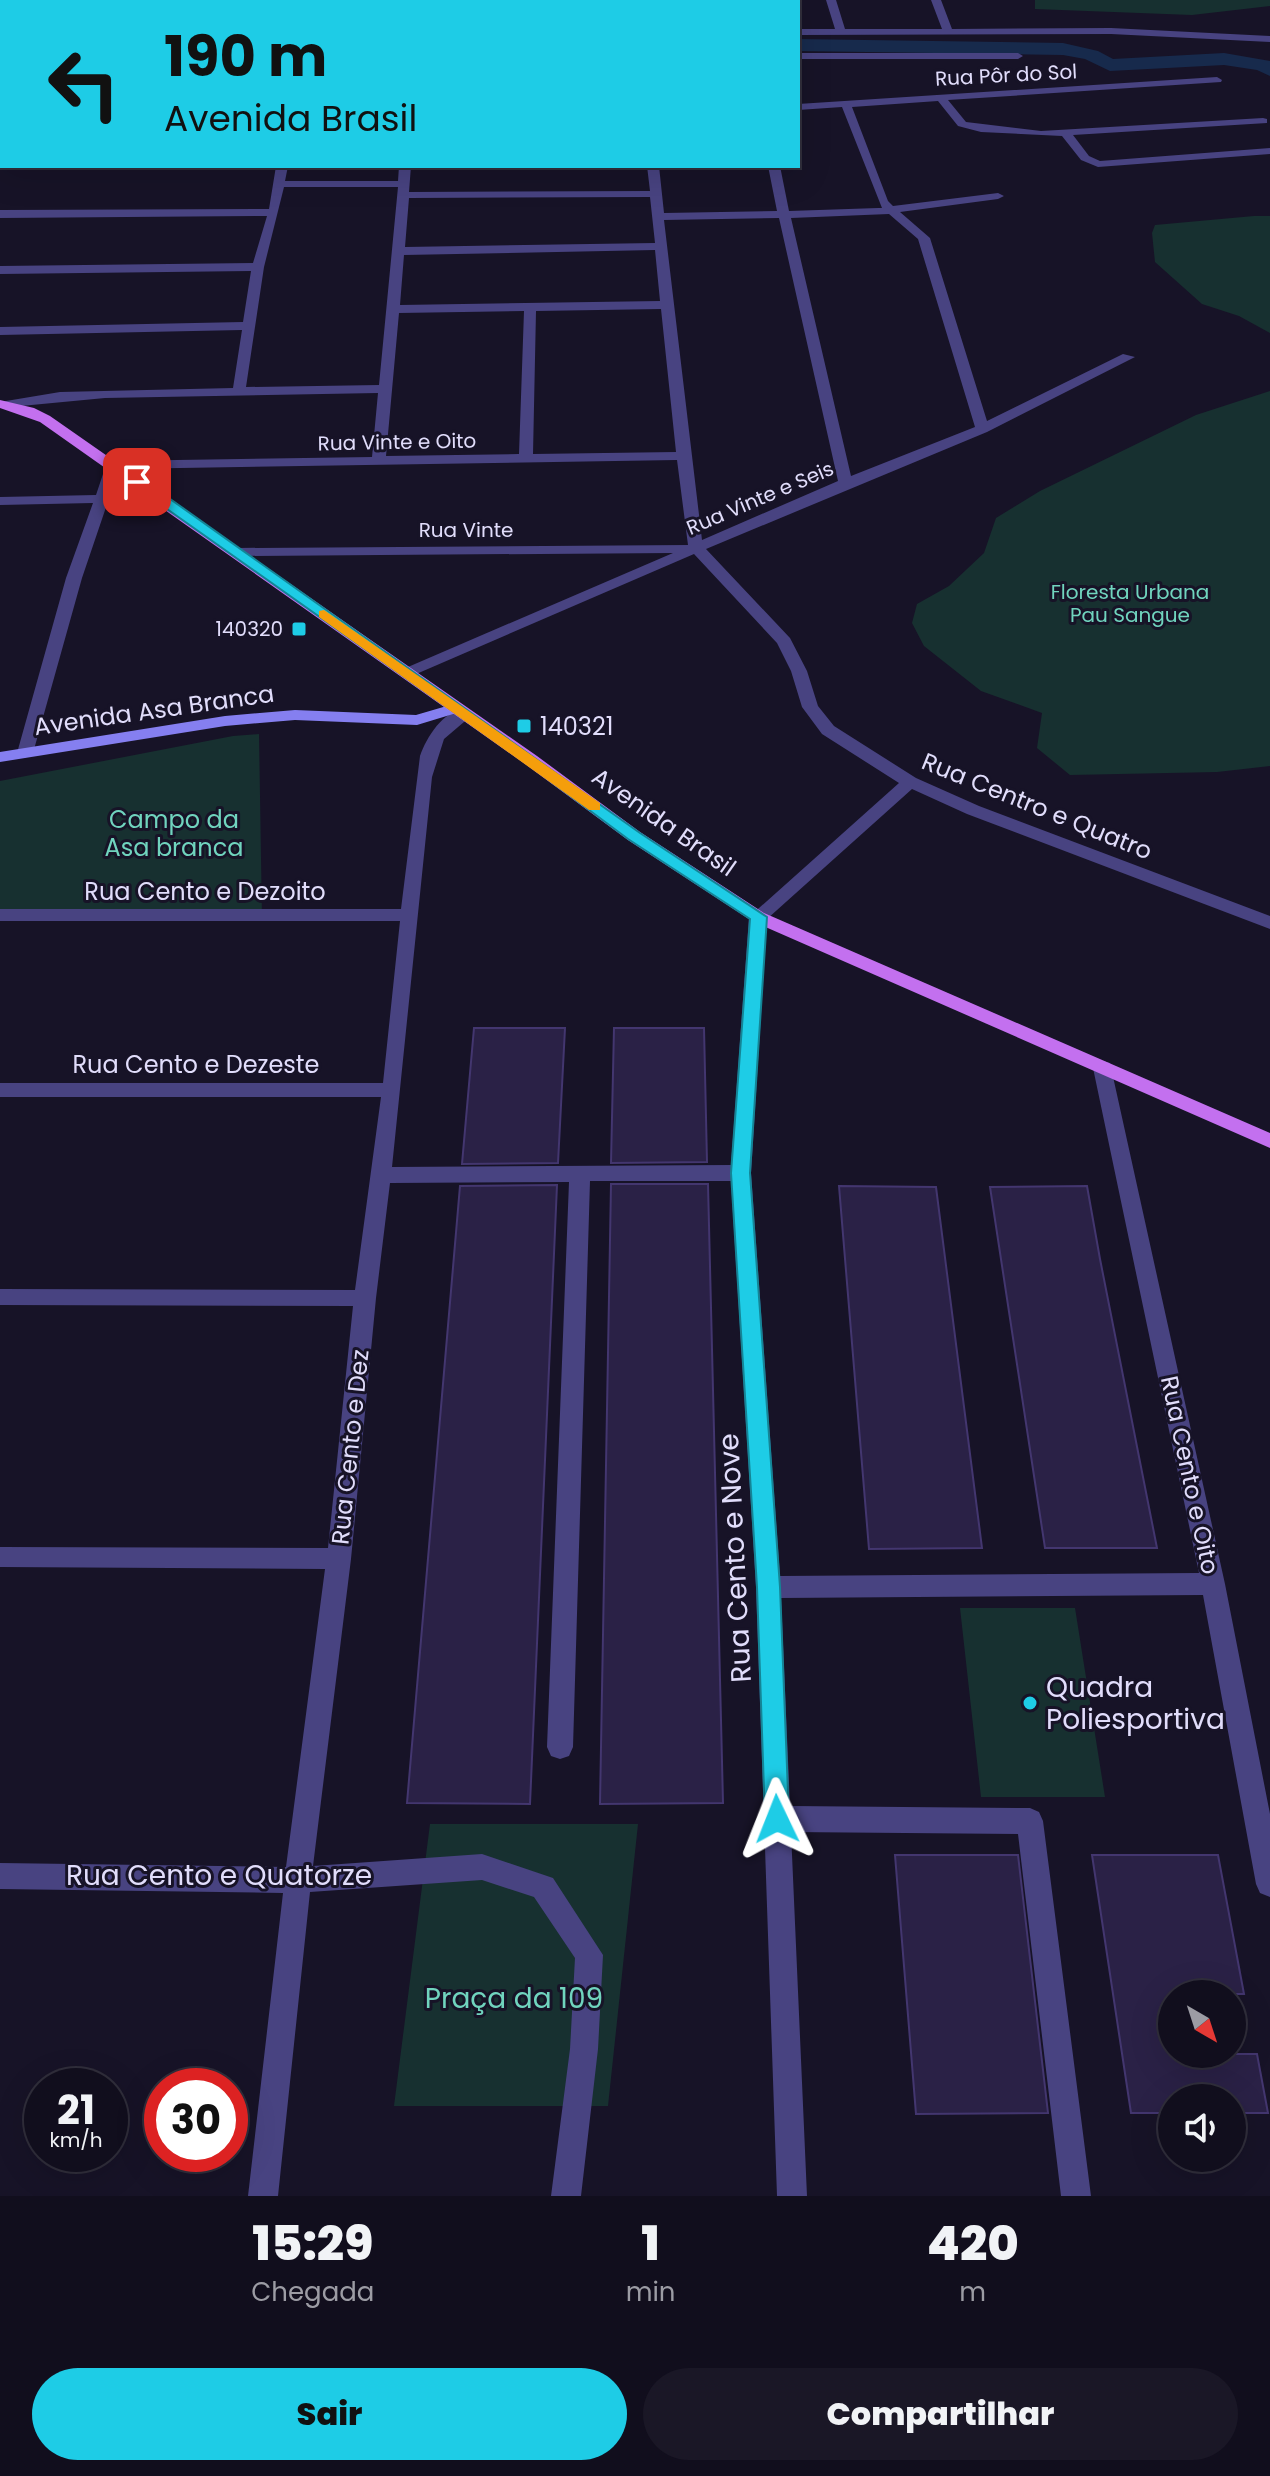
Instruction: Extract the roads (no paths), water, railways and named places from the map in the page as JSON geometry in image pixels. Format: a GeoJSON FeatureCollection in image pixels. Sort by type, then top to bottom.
{"type":"FeatureCollection","features":[{"type":"Feature","properties":{"kind":"main road","name":"Avenida Brasil"},"geometry":{"type":"LineString","coordinates":[[2,404],[45,419],[113,465],[634,836],[758,917],[1270,1141]]}},
{"type":"Feature","properties":{"kind":"street"},"geometry":{"type":"LineString","coordinates":[[831,0],[841,32]]}},
{"type":"Feature","properties":{"kind":"street"},"geometry":{"type":"LineString","coordinates":[[936,0],[948,30]]}},
{"type":"Feature","properties":{"kind":"street"},"geometry":{"type":"LineString","coordinates":[[800,32],[1111,31],[1270,39]]}},
{"type":"Feature","properties":{"kind":"street"},"geometry":{"type":"LineString","coordinates":[[800,56],[1018,56]]}},
{"type":"Feature","properties":{"kind":"street","name":"Rua Pôr do Sol"},"geometry":{"type":"LineString","coordinates":[[800,107],[1217,80]]}},
{"type":"Feature","properties":{"kind":"street"},"geometry":{"type":"LineString","coordinates":[[940,97],[956,120],[968,127],[1041,134],[1263,121]]}},
{"type":"Feature","properties":{"kind":"street"},"geometry":{"type":"LineString","coordinates":[[846,105],[883,203],[924,238],[982,429]]}},
{"type":"Feature","properties":{"kind":"street"},"geometry":{"type":"LineString","coordinates":[[1064,132],[1085,158],[1098,164],[1270,151]]}},
{"type":"Feature","properties":{"kind":"street"},"geometry":{"type":"LineString","coordinates":[[239,391],[258,267],[274,212],[282,168]]}},
{"type":"Feature","properties":{"kind":"street"},"geometry":{"type":"LineString","coordinates":[[378,462],[391,309],[401,251],[405,168]]}},
{"type":"Feature","properties":{"kind":"street"},"geometry":{"type":"LineString","coordinates":[[653,168],[682,456],[696,547]]}},
{"type":"Feature","properties":{"kind":"street"},"geometry":{"type":"LineString","coordinates":[[774,168],[846,483]]}},
{"type":"Feature","properties":{"kind":"street"},"geometry":{"type":"LineString","coordinates":[[279,184],[404,190],[656,194]]}},
{"type":"Feature","properties":{"kind":"street"},"geometry":{"type":"LineString","coordinates":[[660,217],[890,210],[998,196]]}},
{"type":"Feature","properties":{"kind":"street"},"geometry":{"type":"LineString","coordinates":[[0,214],[274,212]]}},
{"type":"Feature","properties":{"kind":"street"},"geometry":{"type":"LineString","coordinates":[[401,251],[661,246]]}},
{"type":"Feature","properties":{"kind":"street"},"geometry":{"type":"LineString","coordinates":[[0,270],[258,267]]}},
{"type":"Feature","properties":{"kind":"street"},"geometry":{"type":"LineString","coordinates":[[526,459],[530,305]]}},
{"type":"Feature","properties":{"kind":"street"},"geometry":{"type":"LineString","coordinates":[[391,309],[668,305]]}},
{"type":"Feature","properties":{"kind":"street"},"geometry":{"type":"LineString","coordinates":[[0,331],[251,326]]}},
{"type":"Feature","properties":{"kind":"street","name":"Rua Vinte e Seis"},"geometry":{"type":"LineString","coordinates":[[407,673],[846,483],[982,429],[1128,357]]}},
{"type":"Feature","properties":{"kind":"street"},"geometry":{"type":"LineString","coordinates":[[2,404],[60,396],[385,389]]}},
{"type":"Feature","properties":{"kind":"street","name":"Rua Vinte e Oito"},"geometry":{"type":"LineString","coordinates":[[113,465],[682,456]]}},
{"type":"Feature","properties":{"kind":"street"},"geometry":{"type":"LineString","coordinates":[[25,753],[74,578],[113,465]]}},
{"type":"Feature","properties":{"kind":"street"},"geometry":{"type":"LineString","coordinates":[[0,501],[102,499]]}},
{"type":"Feature","properties":{"kind":"street","name":"Rua Vinte"},"geometry":{"type":"LineString","coordinates":[[236,552],[696,547]]}},
{"type":"Feature","properties":{"kind":"street","name":"Rua Centro e Quatro"},"geometry":{"type":"LineString","coordinates":[[696,547],[784,641],[799,671],[810,707],[828,730],[910,782],[986,815],[1270,923]]}},
{"type":"Feature","properties":{"kind":"street","name":"Avenida Asa Branca"},"geometry":{"type":"LineString","coordinates":[[0,757],[225,721],[295,715],[417,720],[461,711]]}},
{"type":"Feature","properties":{"kind":"street","name":"Rua Cento e Dez"},"geometry":{"type":"LineString","coordinates":[[263,2196],[298,1880],[339,1559],[365,1298],[392,1090],[429,750],[446,723],[461,711]]}},
{"type":"Feature","properties":{"kind":"street"},"geometry":{"type":"LineString","coordinates":[[758,917],[910,782]]}},
{"type":"Feature","properties":{"kind":"street","name":"Rua Cento e Dezoito"},"geometry":{"type":"LineString","coordinates":[[0,915],[411,915]]}},
{"type":"Feature","properties":{"kind":"street","name":"Rua Cento e Nove"},"geometry":{"type":"LineString","coordinates":[[758,917],[741,1173],[768,1587],[792,2196]]}},
{"type":"Feature","properties":{"kind":"street","name":"Rua Cento e Oito"},"geometry":{"type":"LineString","coordinates":[[1103,1068],[1213,1584],[1270,1884]]}},
{"type":"Feature","properties":{"kind":"street","name":"Rua Cento e Dezeste"},"geometry":{"type":"LineString","coordinates":[[0,1090],[392,1090]]}},
{"type":"Feature","properties":{"kind":"street"},"geometry":{"type":"LineString","coordinates":[[381,1175],[741,1173]]}},
{"type":"Feature","properties":{"kind":"street"},"geometry":{"type":"LineString","coordinates":[[560,1747],[580,1174]]}},
{"type":"Feature","properties":{"kind":"street"},"geometry":{"type":"LineString","coordinates":[[0,1297],[365,1298]]}},
{"type":"Feature","properties":{"kind":"street"},"geometry":{"type":"LineString","coordinates":[[0,1557],[339,1559]]}},
{"type":"Feature","properties":{"kind":"street"},"geometry":{"type":"LineString","coordinates":[[768,1587],[1213,1584]]}},
{"type":"Feature","properties":{"kind":"street"},"geometry":{"type":"LineString","coordinates":[[777,1819],[1030,1821],[1076,2196]]}},
{"type":"Feature","properties":{"kind":"street","name":"Rua Cento e Quatorze"},"geometry":{"type":"LineString","coordinates":[[0,1876],[298,1880],[482,1867],[543,1887],[589,1955],[584,2049],[566,2196]]}},
{"type":"Feature","properties":{"kind":"waterway"},"geometry":{"type":"LineString","coordinates":[[800,45],[1063,49],[1091,55],[1110,65],[1224,59],[1263,65],[1270,70]]}},
{"type":"Feature","properties":{"kind":"place","name":"140320"},"geometry":{"type":"Point","coordinates":[299,629]}},
{"type":"Feature","properties":{"kind":"place","name":"140321"},"geometry":{"type":"Point","coordinates":[524,726]}},
{"type":"Feature","properties":{"kind":"place","name":"Quadra Poliesportiva"},"geometry":{"type":"Point","coordinates":[1030,1703]}},
{"type":"Feature","properties":{"kind":"park label","name":"Floresta Urbana Pau Sangue"},"geometry":{"type":"Point","coordinates":[1130,604]}},
{"type":"Feature","properties":{"kind":"park label","name":"Campo da Asa branca"},"geometry":{"type":"Point","coordinates":[174,833]}},
{"type":"Feature","properties":{"kind":"park label","name":"Praça da 109"},"geometry":{"type":"Point","coordinates":[514,1998]}}]}
